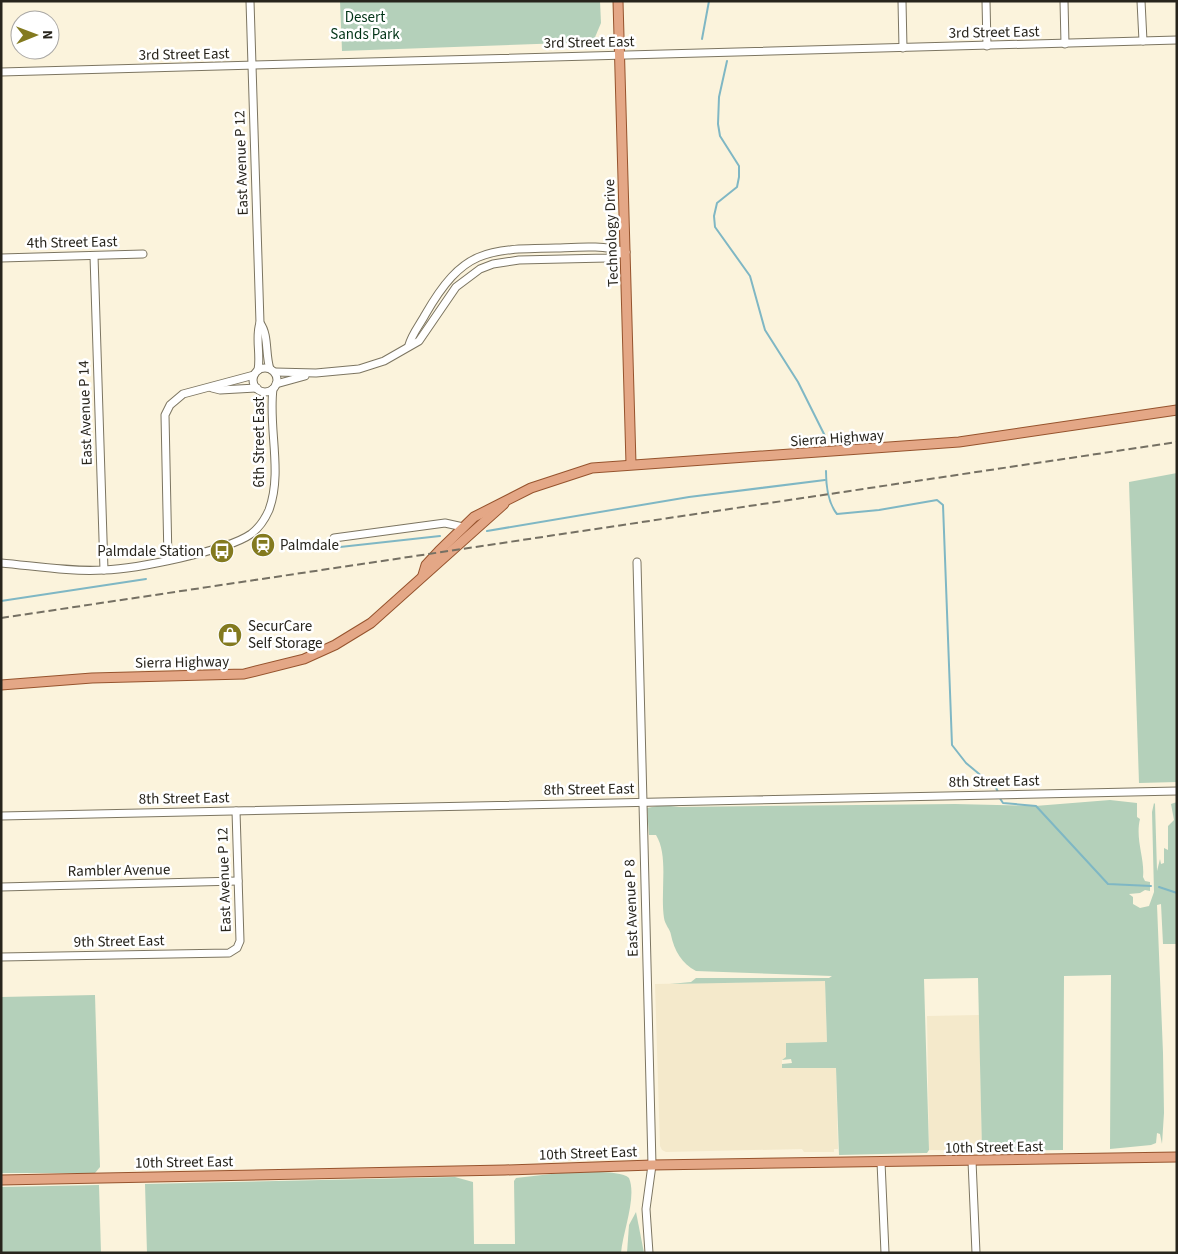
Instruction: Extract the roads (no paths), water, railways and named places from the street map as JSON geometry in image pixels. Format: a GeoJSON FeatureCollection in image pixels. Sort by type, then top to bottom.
{"type":"FeatureCollection","features":[{"type":"Feature","properties":{"kind":"main road","name":"Technology Drive"},"geometry":{"type":"LineString","coordinates":[[618,1],[631,464]]}},
{"type":"Feature","properties":{"kind":"main road","name":"Sierra Highway"},"geometry":{"type":"LineString","coordinates":[[424,575],[426,565],[463,527],[491,507],[504,503],[531,488],[592,468],[949,443],[1177,410]]}},
{"type":"Feature","properties":{"kind":"main road","name":"Sierra Highway"},"geometry":{"type":"LineString","coordinates":[[1,686],[92,678],[244,674],[304,658],[334,645],[370,623],[438,565],[504,503]]}},
{"type":"Feature","properties":{"kind":"main road","name":"10th Street East"},"geometry":{"type":"LineString","coordinates":[[1,1180],[505,1170],[652,1165],[1177,1157]]}},
{"type":"Feature","properties":{"kind":"street","name":"East Avenue P 12"},"geometry":{"type":"LineString","coordinates":[[250,1],[260,323],[258,329],[260,358],[256,373]]}},
{"type":"Feature","properties":{"kind":"street"},"geometry":{"type":"LineString","coordinates":[[902,1],[903,48]]}},
{"type":"Feature","properties":{"kind":"street"},"geometry":{"type":"LineString","coordinates":[[986,1],[987,46]]}},
{"type":"Feature","properties":{"kind":"street"},"geometry":{"type":"LineString","coordinates":[[1064,1],[1065,44]]}},
{"type":"Feature","properties":{"kind":"street"},"geometry":{"type":"LineString","coordinates":[[1142,1],[1143,41]]}},
{"type":"Feature","properties":{"kind":"street","name":"3rd Street East"},"geometry":{"type":"LineString","coordinates":[[1,72],[1177,40]]}},
{"type":"Feature","properties":{"kind":"street"},"geometry":{"type":"LineString","coordinates":[[409,345],[411,336],[440,288],[466,264],[485,254],[512,249],[608,246],[626,252]]}},
{"type":"Feature","properties":{"kind":"street"},"geometry":{"type":"LineString","coordinates":[[168,560],[165,415],[176,398],[190,392],[212,388],[219,384],[256,373],[264,368],[273,371],[316,373],[374,366],[419,341],[456,287],[480,269],[505,261],[607,258],[626,252]]}},
{"type":"Feature","properties":{"kind":"street","name":"4th Street East"},"geometry":{"type":"LineString","coordinates":[[1,258],[143,254]]}},
{"type":"Feature","properties":{"kind":"street","name":"East Avenue P 14"},"geometry":{"type":"LineString","coordinates":[[94,256],[104,570]]}},
{"type":"Feature","properties":{"kind":"street","name":"East Avenue P 12"},"geometry":{"type":"LineString","coordinates":[[260,323],[265,329],[267,357],[273,371]]}},
{"type":"Feature","properties":{"kind":"street"},"geometry":{"type":"LineString","coordinates":[[273,371],[275,387]]}},
{"type":"Feature","properties":{"kind":"street"},"geometry":{"type":"LineString","coordinates":[[256,373],[254,382],[257,388]]}},
{"type":"Feature","properties":{"kind":"street"},"geometry":{"type":"LineString","coordinates":[[212,388],[220,390],[257,388],[266,392],[316,373]]}},
{"type":"Feature","properties":{"kind":"street","name":"6th Street East"},"geometry":{"type":"LineString","coordinates":[[1,563],[104,570],[168,560],[236,542],[250,534],[261,524],[268,511],[273,492],[271,406],[275,387]]}},
{"type":"Feature","properties":{"kind":"street"},"geometry":{"type":"LineString","coordinates":[[334,538],[445,523],[463,527]]}},
{"type":"Feature","properties":{"kind":"street","name":"East Avenue P 8"},"geometry":{"type":"LineString","coordinates":[[637,562],[652,1165],[646,1209],[649,1253]]}},
{"type":"Feature","properties":{"kind":"street","name":"8th Street East"},"geometry":{"type":"LineString","coordinates":[[1,816],[1177,791]]}},
{"type":"Feature","properties":{"kind":"street","name":"East Avenue P 12"},"geometry":{"type":"LineString","coordinates":[[236,811],[240,941],[237,948]]}},
{"type":"Feature","properties":{"kind":"street","name":"Rambler Avenue"},"geometry":{"type":"LineString","coordinates":[[1,887],[238,882]]}},
{"type":"Feature","properties":{"kind":"street","name":"9th Street East"},"geometry":{"type":"LineString","coordinates":[[1,958],[229,952],[237,948]]}},
{"type":"Feature","properties":{"kind":"street"},"geometry":{"type":"LineString","coordinates":[[972,1161],[976,1253]]}},
{"type":"Feature","properties":{"kind":"street"},"geometry":{"type":"LineString","coordinates":[[881,1162],[885,1253]]}},
{"type":"Feature","properties":{"kind":"waterway"},"geometry":{"type":"LineString","coordinates":[[702,39],[709,1]]}},
{"type":"Feature","properties":{"kind":"waterway"},"geometry":{"type":"LineString","coordinates":[[727,61],[719,97],[718,124],[720,136],[739,166],[739,177],[737,187],[717,203],[714,216],[715,227],[750,276],[765,330],[798,382],[825,436]]}},
{"type":"Feature","properties":{"kind":"waterway"},"geometry":{"type":"LineString","coordinates":[[826,471],[830,499],[837,514],[879,510],[937,500],[943,505],[952,745],[966,763],[996,788],[998,792]]}},
{"type":"Feature","properties":{"kind":"waterway"},"geometry":{"type":"LineString","coordinates":[[487,531],[689,497],[825,480]]}},
{"type":"Feature","properties":{"kind":"waterway"},"geometry":{"type":"LineString","coordinates":[[331,548],[440,536]]}},
{"type":"Feature","properties":{"kind":"waterway"},"geometry":{"type":"LineString","coordinates":[[1,601],[146,579]]}},
{"type":"Feature","properties":{"kind":"waterway"},"geometry":{"type":"LineString","coordinates":[[999,797],[1003,803],[1036,806],[1108,884],[1151,886]]}},
{"type":"Feature","properties":{"kind":"waterway"},"geometry":{"type":"LineString","coordinates":[[1159,887],[1177,893]]}},
{"type":"Feature","properties":{"kind":"railway"},"geometry":{"type":"LineString","coordinates":[[1,618],[1177,442]]}},
{"type":"Feature","properties":{"kind":"place","name":"Palmdale"},"geometry":{"type":"Point","coordinates":[263,545]}},
{"type":"Feature","properties":{"kind":"place","name":"Palmdale Station"},"geometry":{"type":"Point","coordinates":[222,551]}},
{"type":"Feature","properties":{"kind":"place","name":"SecurCare Self Storage"},"geometry":{"type":"Point","coordinates":[230,635]}},
{"type":"Feature","properties":{"kind":"park label","name":"Desert Sands Park"},"geometry":{"type":"Point","coordinates":[365,26]}}]}
